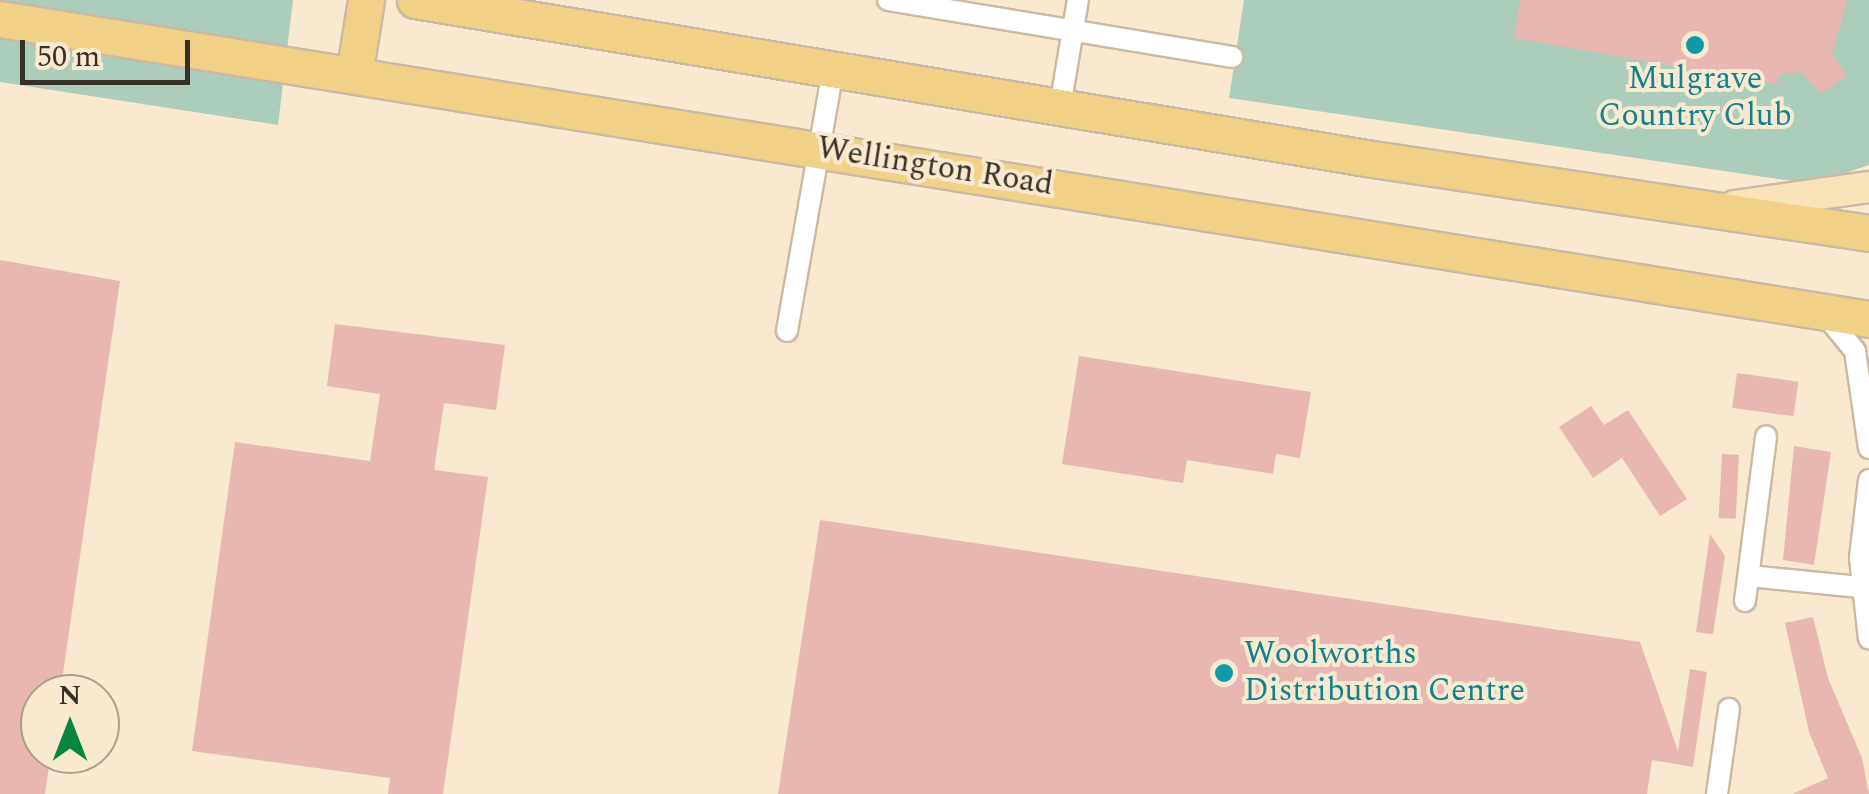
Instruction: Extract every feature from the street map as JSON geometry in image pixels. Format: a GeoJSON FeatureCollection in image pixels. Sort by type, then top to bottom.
{"type":"FeatureCollection","features":[{"type":"Feature","properties":{"kind":"highway"},"geometry":{"type":"LineString","coordinates":[[45,26],[73,20],[87,0]]}},
{"type":"Feature","properties":{"kind":"highway"},"geometry":{"type":"LineString","coordinates":[[354,75],[366,0]]}},
{"type":"Feature","properties":{"kind":"highway"},"geometry":{"type":"LineString","coordinates":[[415,0],[1060,107],[1869,233]]}},
{"type":"Feature","properties":{"kind":"highway","name":"Wellington Road"},"geometry":{"type":"LineString","coordinates":[[0,22],[819,148],[1869,319]]}},
{"type":"Feature","properties":{"kind":"main road"},"geometry":{"type":"LineString","coordinates":[[1717,209],[1869,187]]}},
{"type":"Feature","properties":{"kind":"street"},"geometry":{"type":"LineString","coordinates":[[888,0],[1232,57]]}},
{"type":"Feature","properties":{"kind":"street"},"geometry":{"type":"LineString","coordinates":[[1060,107],[1078,0]]}},
{"type":"Feature","properties":{"kind":"street"},"geometry":{"type":"LineString","coordinates":[[787,331],[832,69]]}},
{"type":"Feature","properties":{"kind":"street"},"geometry":{"type":"LineString","coordinates":[[1823,312],[1855,351],[1869,448]]}},
{"type":"Feature","properties":{"kind":"street"},"geometry":{"type":"LineString","coordinates":[[1745,601],[1766,436]]}},
{"type":"Feature","properties":{"kind":"street"},"geometry":{"type":"LineString","coordinates":[[1869,480],[1865,589],[1869,639]]}},
{"type":"Feature","properties":{"kind":"street"},"geometry":{"type":"LineString","coordinates":[[1748,576],[1865,589]]}},
{"type":"Feature","properties":{"kind":"street"},"geometry":{"type":"LineString","coordinates":[[1717,794],[1730,709]]}},
{"type":"Feature","properties":{"kind":"green space"},"geometry":{"type":"Polygon","coordinates":[[[0,0],[293,0],[278,125],[0,82],[0,0]]]}},
{"type":"Feature","properties":{"kind":"green space"},"geometry":{"type":"Polygon","coordinates":[[[1244,0],[1869,0],[1869,165],[1813,184],[1229,98],[1244,0]]]}},
{"type":"Feature","properties":{"kind":"building","name":"Mulgrave Country Club"},"geometry":{"type":"Polygon","coordinates":[[[1520,0],[1847,0],[1832,54],[1847,76],[1821,94],[1801,72],[1780,74],[1776,84],[1514,38],[1520,0]]]}},
{"type":"Feature","properties":{"kind":"building"},"geometry":{"type":"Polygon","coordinates":[[[0,260],[120,281],[63,674],[20,674],[20,774],[48,774],[45,794],[0,794],[0,260]]]}},
{"type":"Feature","properties":{"kind":"building"},"geometry":{"type":"Polygon","coordinates":[[[335,324],[505,345],[496,410],[444,403],[434,470],[488,477],[443,794],[388,794],[390,778],[192,751],[235,442],[370,461],[380,394],[327,386],[335,324]]]}},
{"type":"Feature","properties":{"kind":"building"},"geometry":{"type":"Polygon","coordinates":[[[1079,356],[1311,392],[1300,458],[1276,454],[1273,474],[1187,460],[1183,483],[1062,464],[1079,356]]]}},
{"type":"Feature","properties":{"kind":"building"},"geometry":{"type":"Polygon","coordinates":[[[1737,373],[1798,382],[1794,416],[1732,408],[1737,373]]]}},
{"type":"Feature","properties":{"kind":"building"},"geometry":{"type":"Polygon","coordinates":[[[1591,406],[1604,425],[1628,410],[1687,499],[1660,516],[1622,458],[1593,478],[1559,427],[1591,406]]]}},
{"type":"Feature","properties":{"kind":"building"},"geometry":{"type":"Polygon","coordinates":[[[1794,446],[1831,452],[1814,565],[1783,560],[1794,446]]]}},
{"type":"Feature","properties":{"kind":"building"},"geometry":{"type":"Polygon","coordinates":[[[1722,454],[1739,455],[1736,519],[1719,518],[1722,454]]]}},
{"type":"Feature","properties":{"kind":"building","name":"Woolworths Distribution Centre"},"geometry":{"type":"Polygon","coordinates":[[[820,520],[1640,642],[1678,751],[1690,669],[1707,672],[1693,767],[1652,760],[1647,794],[778,794],[820,520]]]}},
{"type":"Feature","properties":{"kind":"building"},"geometry":{"type":"Polygon","coordinates":[[[1710,534],[1725,556],[1713,634],[1696,632],[1710,534]]]}},
{"type":"Feature","properties":{"kind":"building"},"geometry":{"type":"Polygon","coordinates":[[[1813,617],[1828,678],[1862,758],[1869,794],[1792,794],[1828,778],[1809,732],[1785,623],[1813,617]]]}},
{"type":"Feature","properties":{"kind":"place","name":"Mulgrave Country Club"},"geometry":{"type":"Point","coordinates":[1695,45]}},
{"type":"Feature","properties":{"kind":"place","name":"Woolworths Distribution Centre"},"geometry":{"type":"Point","coordinates":[1224,673]}}]}
